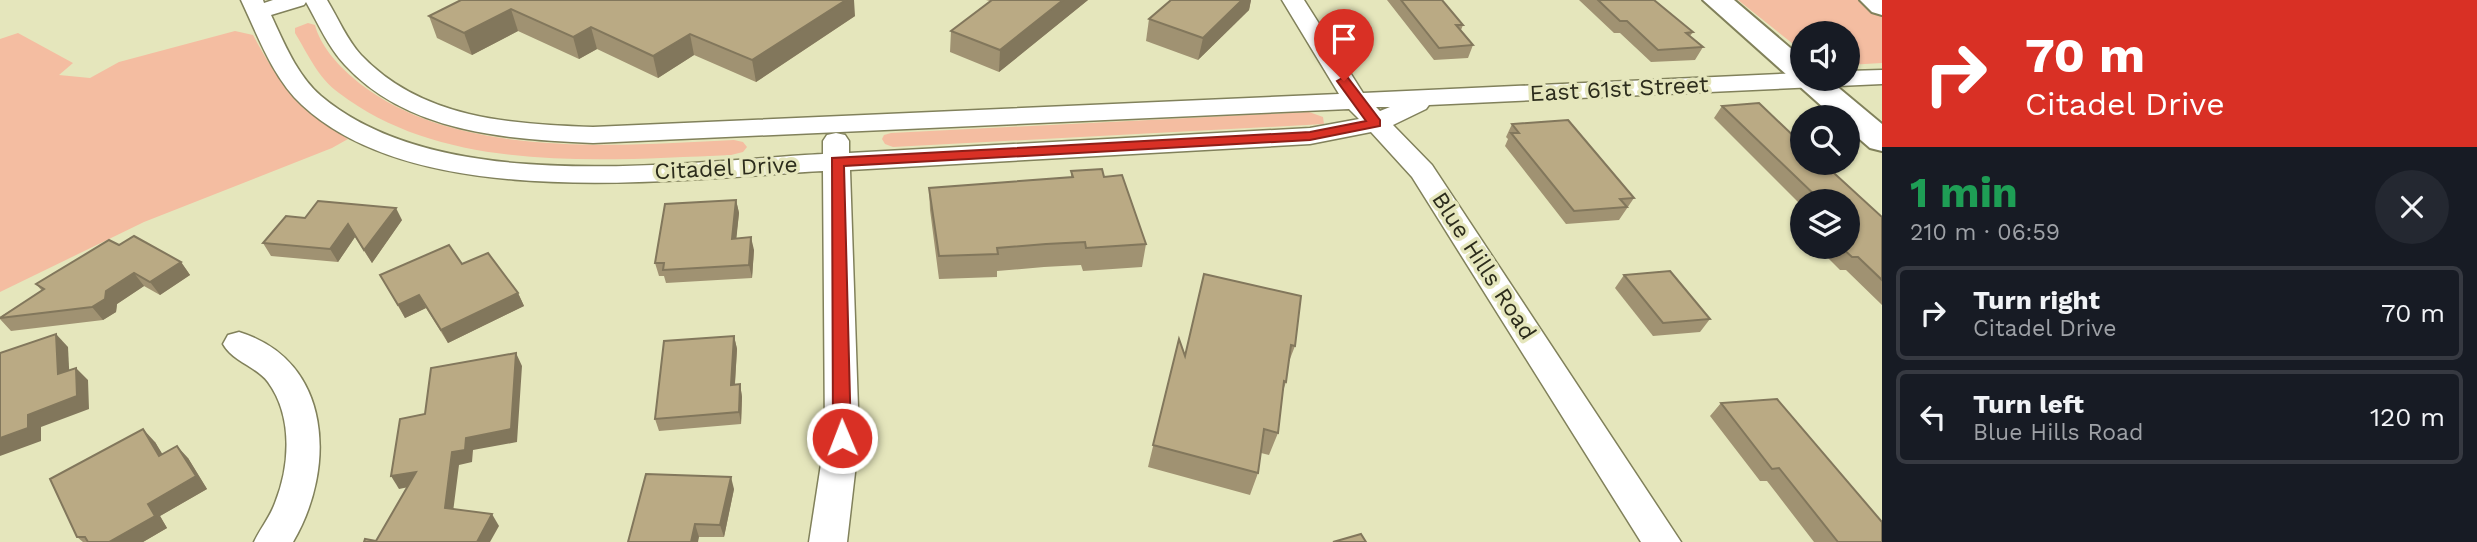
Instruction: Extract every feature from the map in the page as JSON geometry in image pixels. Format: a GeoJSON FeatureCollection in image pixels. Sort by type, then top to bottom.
{"type":"FeatureCollection","features":[{"type":"Feature","properties":{"kind":"main road"},"geometry":{"type":"LineString","coordinates":[[1717,0],[1790,62]]}},
{"type":"Feature","properties":{"kind":"main road"},"geometry":{"type":"LineString","coordinates":[[1874,0],[1882,6]]}},
{"type":"Feature","properties":{"kind":"main road"},"geometry":{"type":"LineString","coordinates":[[1824,91],[1882,141]]}},
{"type":"Feature","properties":{"kind":"street"},"geometry":{"type":"LineString","coordinates":[[255,6],[296,0]]}},
{"type":"Feature","properties":{"kind":"street","name":"Citadel Drive"},"geometry":{"type":"LineString","coordinates":[[316,0],[351,59],[381,87],[436,114],[521,132],[593,135],[836,124],[1366,112],[1405,108],[1435,98]]}},
{"type":"Feature","properties":{"kind":"street","name":"Blue Hills Road"},"geometry":{"type":"LineString","coordinates":[[1293,0],[1366,112],[1407,152],[1422,171],[1662,542]]}},
{"type":"Feature","properties":{"kind":"street","name":"Citadel Drive"},"geometry":{"type":"LineString","coordinates":[[255,6],[291,74],[310,99],[340,122],[413,154],[510,173],[583,176],[1310,136],[1366,112]]}},
{"type":"Feature","properties":{"kind":"street","name":"East 61st Street"},"geometry":{"type":"LineString","coordinates":[[1860,77],[1882,77]]}},
{"type":"Feature","properties":{"kind":"street","name":"East 61st Street"},"geometry":{"type":"LineString","coordinates":[[1435,98],[1790,78]]}},
{"type":"Feature","properties":{"kind":"street"},"geometry":{"type":"LineString","coordinates":[[828,542],[842,438],[836,124]]}},
{"type":"Feature","properties":{"kind":"street"},"geometry":{"type":"LineString","coordinates":[[239,344],[278,370],[301,410],[304,462],[286,524],[273,542]]}},
{"type":"Feature","properties":{"kind":"shaded area"},"geometry":{"type":"Polygon","coordinates":[[[1738,0],[1861,0],[1882,15],[1882,63],[1860,64],[1860,21],[1790,21],[1790,41],[1738,0]]]}},
{"type":"Feature","properties":{"kind":"shaded area"},"geometry":{"type":"Polygon","coordinates":[[[308,23],[315,25],[330,54],[352,77],[391,104],[435,123],[484,135],[535,142],[587,145],[734,140],[743,142],[747,147],[743,152],[731,155],[580,159],[528,157],[477,150],[428,138],[381,119],[332,87],[314,65],[295,33],[295,28],[308,23]]]}},
{"type":"Feature","properties":{"kind":"shaded area"},"geometry":{"type":"Polygon","coordinates":[[[235,31],[253,35],[292,94],[316,117],[348,139],[332,148],[144,222],[0,292],[0,39],[18,33],[73,63],[59,75],[90,78],[119,62],[235,31]]]}},
{"type":"Feature","properties":{"kind":"shaded area"},"geometry":{"type":"Polygon","coordinates":[[[1309,112],[1323,117],[1324,124],[893,147],[885,144],[882,139],[884,135],[891,133],[1309,112]]]}},
{"type":"Feature","properties":{"kind":"building"},"geometry":{"type":"Polygon","coordinates":[[[461,0],[846,0],[752,60],[690,34],[653,56],[591,27],[573,37],[511,9],[464,33],[429,16],[461,0]]]}},
{"type":"Feature","properties":{"kind":"building"},"geometry":{"type":"Polygon","coordinates":[[[992,0],[1063,0],[1000,50],[951,31],[992,0]]]}},
{"type":"Feature","properties":{"kind":"building"},"geometry":{"type":"Polygon","coordinates":[[[1171,0],[1242,0],[1203,38],[1149,19],[1171,0]]]}},
{"type":"Feature","properties":{"kind":"building"},"geometry":{"type":"Polygon","coordinates":[[[1401,0],[1442,0],[1463,25],[1456,25],[1473,45],[1439,48],[1401,0]]]}},
{"type":"Feature","properties":{"kind":"building"},"geometry":{"type":"Polygon","coordinates":[[[1598,0],[1654,0],[1693,32],[1686,33],[1703,47],[1658,50],[1627,21],[1620,21],[1598,0]]]}},
{"type":"Feature","properties":{"kind":"building"},"geometry":{"type":"Polygon","coordinates":[[[1759,103],[1790,133],[1790,171],[1722,106],[1759,103]]]}},
{"type":"Feature","properties":{"kind":"building"},"geometry":{"type":"Polygon","coordinates":[[[1568,120],[1634,198],[1620,199],[1627,207],[1574,211],[1511,133],[1519,133],[1512,124],[1568,120]]]}},
{"type":"Feature","properties":{"kind":"building"},"geometry":{"type":"Polygon","coordinates":[[[1102,169],[1104,177],[1122,175],[1146,244],[1086,248],[1085,242],[1046,244],[997,248],[998,254],[939,256],[929,188],[1073,177],[1071,171],[1102,169]]]}},
{"type":"Feature","properties":{"kind":"building"},"geometry":{"type":"Polygon","coordinates":[[[1794,175],[1836,175],[1851,189],[1808,189],[1794,175]]]}},
{"type":"Feature","properties":{"kind":"building"},"geometry":{"type":"Polygon","coordinates":[[[1860,197],[1882,217],[1882,280],[1860,259],[1860,197]]]}},
{"type":"Feature","properties":{"kind":"building"},"geometry":{"type":"Polygon","coordinates":[[[736,200],[732,239],[751,237],[749,265],[663,270],[664,263],[655,263],[665,204],[736,200]]]}},
{"type":"Feature","properties":{"kind":"building"},"geometry":{"type":"Polygon","coordinates":[[[318,201],[396,208],[364,250],[348,224],[330,249],[263,243],[286,216],[305,218],[318,201]]]}},
{"type":"Feature","properties":{"kind":"building"},"geometry":{"type":"Polygon","coordinates":[[[134,236],[181,262],[150,282],[134,273],[106,291],[105,299],[92,307],[0,318],[44,289],[36,284],[109,240],[119,245],[134,236]]]}},
{"type":"Feature","properties":{"kind":"building"},"geometry":{"type":"Polygon","coordinates":[[[449,245],[462,264],[488,253],[518,293],[441,330],[419,295],[398,305],[380,275],[449,245]]]}},
{"type":"Feature","properties":{"kind":"building"},"geometry":{"type":"Polygon","coordinates":[[[1670,271],[1710,319],[1663,323],[1624,275],[1670,271]]]}},
{"type":"Feature","properties":{"kind":"building"},"geometry":{"type":"Polygon","coordinates":[[[1204,274],[1301,296],[1295,346],[1291,345],[1286,382],[1284,381],[1278,433],[1264,429],[1258,473],[1153,445],[1179,339],[1185,356],[1204,274]]]}},
{"type":"Feature","properties":{"kind":"building"},"geometry":{"type":"Polygon","coordinates":[[[56,334],[58,374],[76,368],[77,396],[28,415],[28,428],[0,438],[0,353],[56,334]]]}},
{"type":"Feature","properties":{"kind":"building"},"geometry":{"type":"Polygon","coordinates":[[[734,336],[731,385],[740,384],[739,412],[655,419],[664,341],[734,336]]]}},
{"type":"Feature","properties":{"kind":"building"},"geometry":{"type":"Polygon","coordinates":[[[516,353],[511,429],[466,438],[465,450],[452,452],[445,508],[492,514],[477,542],[364,542],[365,539],[376,541],[416,472],[391,476],[400,419],[425,414],[431,368],[516,353]]]}},
{"type":"Feature","properties":{"kind":"building"},"geometry":{"type":"Polygon","coordinates":[[[1777,399],[1882,522],[1882,542],[1838,542],[1779,468],[1772,469],[1721,403],[1777,399]]]}},
{"type":"Feature","properties":{"kind":"building"},"geometry":{"type":"Polygon","coordinates":[[[143,429],[159,456],[177,446],[196,476],[148,504],[155,516],[109,542],[88,542],[85,537],[77,537],[50,479],[143,429]]]}},
{"type":"Feature","properties":{"kind":"building"},"geometry":{"type":"Polygon","coordinates":[[[646,474],[731,477],[720,525],[695,524],[691,542],[628,542],[646,474]]]}},
{"type":"Feature","properties":{"kind":"building"},"geometry":{"type":"Polygon","coordinates":[[[1361,534],[1366,542],[1333,542],[1361,534]]]}},
{"type":"Feature","properties":{"kind":"route"},"geometry":{"type":"LineString","coordinates":[[842,438],[837,162],[1310,136],[1376,123],[1356,101],[1344,81]]}}]}
